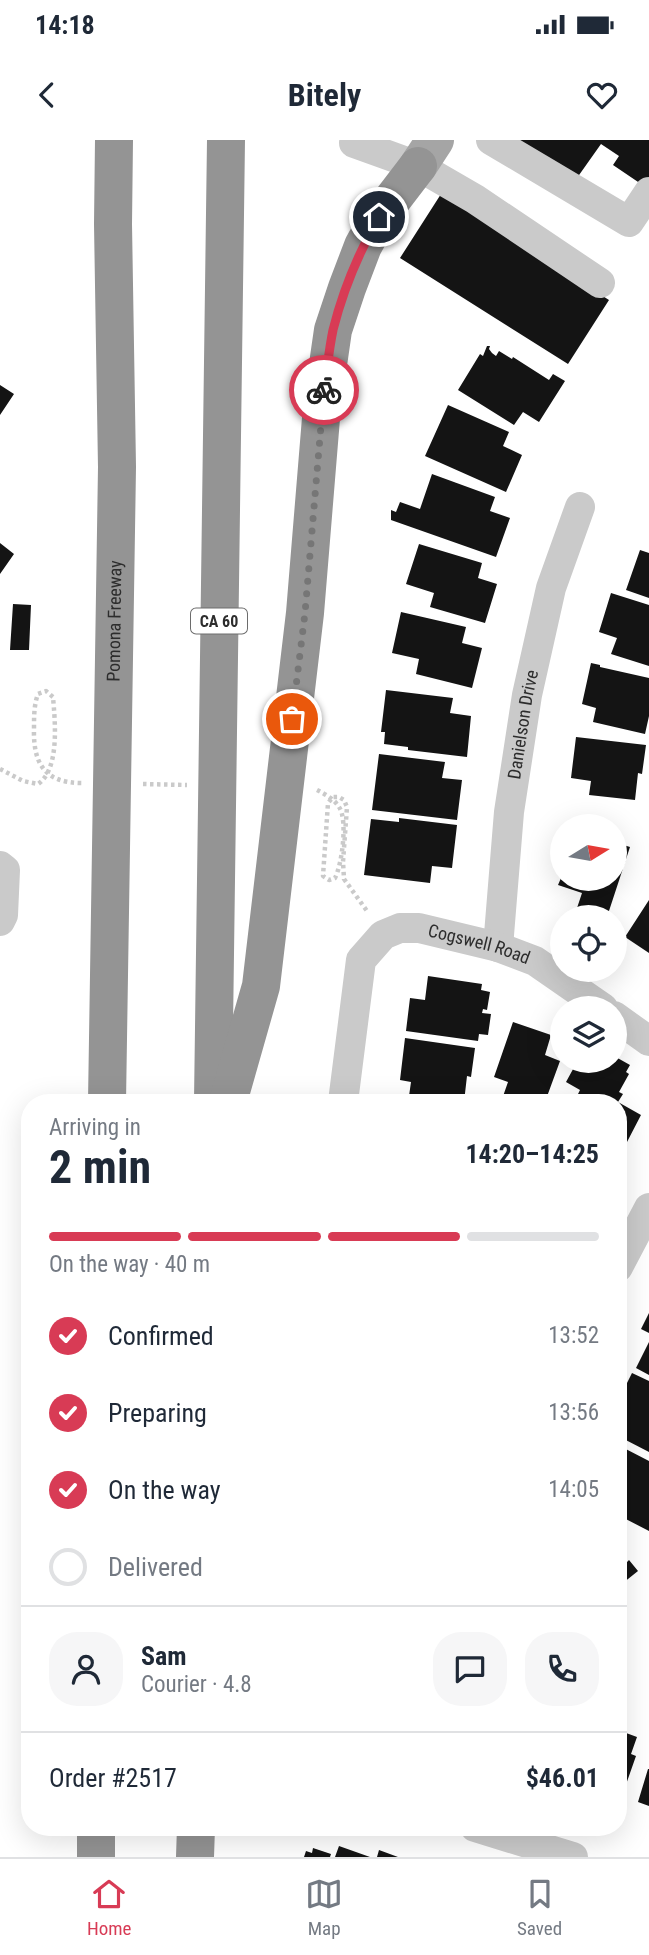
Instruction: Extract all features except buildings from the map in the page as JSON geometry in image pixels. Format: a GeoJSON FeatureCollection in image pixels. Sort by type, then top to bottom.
{"type":"FeatureCollection","features":[{"type":"Feature","properties":{"kind":"highway","name":"Pomona Freeway"},"geometry":{"type":"LineString","coordinates":[[107,1094],[117,467],[112,140]]}},
{"type":"Feature","properties":{"kind":"highway","name":"CA 60"},"geometry":{"type":"LineString","coordinates":[[213,1094],[226,140]]}},
{"type":"Feature","properties":{"kind":"highway"},"geometry":{"type":"LineString","coordinates":[[230,1094],[261,986],[305,613],[322,406],[333,330],[363,246],[379,217],[427,153]]}},
{"type":"Feature","properties":{"kind":"highway"},"geometry":{"type":"LineString","coordinates":[[96,1836],[96,1857]]}},
{"type":"Feature","properties":{"kind":"highway"},"geometry":{"type":"LineString","coordinates":[[195,1857],[196,1836]]}},
{"type":"Feature","properties":{"kind":"street"},"geometry":{"type":"LineString","coordinates":[[357,140],[354,143],[427,153],[475,199],[600,283]]}},
{"type":"Feature","properties":{"kind":"street"},"geometry":{"type":"LineString","coordinates":[[491,140],[629,222],[649,192]]}},
{"type":"Feature","properties":{"kind":"street","name":"Danielson Drive"},"geometry":{"type":"LineString","coordinates":[[498,947],[509,812],[527,695],[551,588],[580,507]]}},
{"type":"Feature","properties":{"kind":"street"},"geometry":{"type":"LineString","coordinates":[[0,866],[5,870],[3,915],[0,920]]}},
{"type":"Feature","properties":{"kind":"street","name":"Cogswell Road"},"geometry":{"type":"LineString","coordinates":[[383,935],[400,928],[419,928],[498,947],[535,961],[586,996]]}},
{"type":"Feature","properties":{"kind":"street"},"geometry":{"type":"LineString","coordinates":[[344,1094],[361,960],[383,935]]}},
{"type":"Feature","properties":{"kind":"street"},"geometry":{"type":"LineString","coordinates":[[627,1025],[649,1041]]}},
{"type":"Feature","properties":{"kind":"street"},"geometry":{"type":"LineString","coordinates":[[627,1250],[649,1208]]}},
{"type":"Feature","properties":{"kind":"street"},"geometry":{"type":"LineString","coordinates":[[504,1836],[573,1857]]}},
{"type":"Feature","properties":{"kind":"path"},"geometry":{"type":"LineString","coordinates":[[0,769],[23,782],[38,784],[44,780],[53,754],[53,697],[46,691]]}},
{"type":"Feature","properties":{"kind":"path"},"geometry":{"type":"LineString","coordinates":[[329,880],[323,876],[328,803],[332,797],[339,797],[347,807],[344,879],[383,935]]}},
{"type":"Feature","properties":{"kind":"way so far"},"geometry":{"type":"LineString","coordinates":[[292,719],[305,613],[324,390]]}},
{"type":"Feature","properties":{"kind":"route"},"geometry":{"type":"LineString","coordinates":[[324,390],[333,330],[363,246],[379,217]]}}]}
